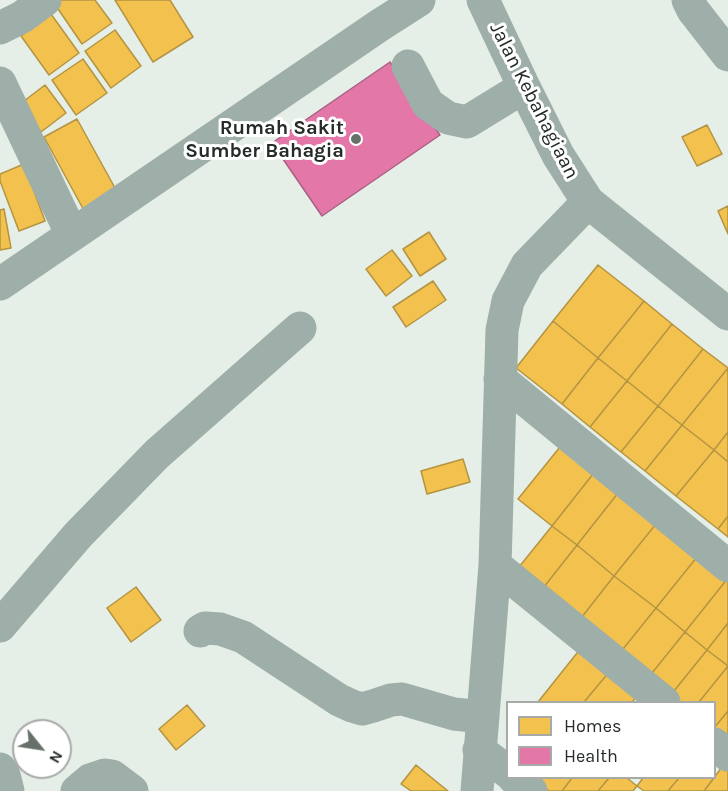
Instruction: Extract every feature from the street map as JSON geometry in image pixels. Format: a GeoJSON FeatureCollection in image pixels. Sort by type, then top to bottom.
{"type":"FeatureCollection","features":[{"type":"Feature","properties":{"kind":"street"},"geometry":{"type":"LineString","coordinates":[[0,28],[22,17],[45,0]]}},
{"type":"Feature","properties":{"kind":"street"},"geometry":{"type":"LineString","coordinates":[[0,284],[72,235],[374,12],[419,0]]}},
{"type":"Feature","properties":{"kind":"street","name":"Jalan Kebahagiaan"},"geometry":{"type":"LineString","coordinates":[[483,0],[558,155],[588,202],[727,311]]}},
{"type":"Feature","properties":{"kind":"street"},"geometry":{"type":"LineString","coordinates":[[688,0],[693,10],[728,55]]}},
{"type":"Feature","properties":{"kind":"street"},"geometry":{"type":"LineString","coordinates":[[408,66],[428,104],[448,118],[466,122],[524,87]]}},
{"type":"Feature","properties":{"kind":"street"},"geometry":{"type":"LineString","coordinates":[[0,83],[72,235]]}},
{"type":"Feature","properties":{"kind":"street"},"geometry":{"type":"LineString","coordinates":[[477,791],[495,565],[502,330],[508,301],[527,265],[588,202]]}},
{"type":"Feature","properties":{"kind":"street"},"geometry":{"type":"LineString","coordinates":[[0,626],[78,535],[157,454],[300,328]]}},
{"type":"Feature","properties":{"kind":"street"},"geometry":{"type":"LineString","coordinates":[[500,379],[728,566]]}},
{"type":"Feature","properties":{"kind":"street"},"geometry":{"type":"LineString","coordinates":[[495,565],[663,701]]}},
{"type":"Feature","properties":{"kind":"street"},"geometry":{"type":"LineString","coordinates":[[200,631],[206,628],[220,629],[243,637],[339,700],[352,706],[362,709],[402,699],[454,714],[483,717]]}},
{"type":"Feature","properties":{"kind":"street"},"geometry":{"type":"LineString","coordinates":[[716,746],[728,755]]}},
{"type":"Feature","properties":{"kind":"street"},"geometry":{"type":"LineString","coordinates":[[479,750],[506,771]]}},
{"type":"Feature","properties":{"kind":"street"},"geometry":{"type":"LineString","coordinates":[[0,769],[8,791]]}},
{"type":"Feature","properties":{"kind":"street"},"geometry":{"type":"LineString","coordinates":[[77,791],[90,780],[105,775],[112,776],[132,791]]}},
{"type":"Feature","properties":{"kind":"street"},"geometry":{"type":"LineString","coordinates":[[516,779],[531,791]]}},
{"type":"Feature","properties":{"kind":"building: Homes"},"geometry":{"type":"Polygon","coordinates":[[[58,0],[95,0],[112,23],[82,44],[54,3],[58,0]]]}},
{"type":"Feature","properties":{"kind":"building: Homes"},"geometry":{"type":"Polygon","coordinates":[[[115,0],[170,0],[193,37],[153,62],[115,0]]]}},
{"type":"Feature","properties":{"kind":"building: Homes"},"geometry":{"type":"Polygon","coordinates":[[[51,14],[79,53],[49,75],[21,36],[51,14]]]}},
{"type":"Feature","properties":{"kind":"building: Homes"},"geometry":{"type":"Polygon","coordinates":[[[115,30],[141,66],[111,88],[85,51],[115,30]]]}},
{"type":"Feature","properties":{"kind":"building: Homes"},"geometry":{"type":"Polygon","coordinates":[[[83,59],[107,93],[76,115],[52,80],[83,59]]]}},
{"type":"Feature","properties":{"kind":"building: Homes"},"geometry":{"type":"Polygon","coordinates":[[[45,85],[66,113],[41,132],[20,104],[45,85]]]}},
{"type":"Feature","properties":{"kind":"building: Homes"},"geometry":{"type":"Polygon","coordinates":[[[77,119],[120,197],[87,216],[44,137],[77,119]]]}},
{"type":"Feature","properties":{"kind":"building: Homes"},"geometry":{"type":"Polygon","coordinates":[[[707,125],[722,154],[697,166],[682,137],[707,125]]]}},
{"type":"Feature","properties":{"kind":"building: Homes"},"geometry":{"type":"Polygon","coordinates":[[[24,164],[45,221],[19,231],[0,181],[0,174],[24,164]]]}},
{"type":"Feature","properties":{"kind":"building: Homes"},"geometry":{"type":"Polygon","coordinates":[[[728,206],[728,234],[718,211],[728,206]]]}},
{"type":"Feature","properties":{"kind":"building: Homes"},"geometry":{"type":"Polygon","coordinates":[[[4,209],[11,248],[0,250],[0,210],[4,209]]]}},
{"type":"Feature","properties":{"kind":"building: Homes"},"geometry":{"type":"Polygon","coordinates":[[[429,232],[446,259],[420,276],[403,249],[429,232]]]}},
{"type":"Feature","properties":{"kind":"building: Homes"},"geometry":{"type":"Polygon","coordinates":[[[392,250],[412,276],[386,296],[366,269],[392,250]]]}},
{"type":"Feature","properties":{"kind":"building: Homes"},"geometry":{"type":"Polygon","coordinates":[[[598,265],[644,301],[598,358],[553,321],[598,265]]]}},
{"type":"Feature","properties":{"kind":"building: Homes"},"geometry":{"type":"Polygon","coordinates":[[[433,281],[446,300],[406,327],[393,307],[433,281]]]}},
{"type":"Feature","properties":{"kind":"building: Homes"},"geometry":{"type":"Polygon","coordinates":[[[644,301],[672,324],[627,381],[598,358],[644,301]]]}},
{"type":"Feature","properties":{"kind":"building: Homes"},"geometry":{"type":"Polygon","coordinates":[[[553,321],[598,358],[562,404],[516,368],[553,321]]]}},
{"type":"Feature","properties":{"kind":"building: Homes"},"geometry":{"type":"Polygon","coordinates":[[[672,324],[703,349],[658,406],[627,381],[672,324]]]}},
{"type":"Feature","properties":{"kind":"building: Homes"},"geometry":{"type":"Polygon","coordinates":[[[703,349],[728,368],[682,425],[658,406],[703,349]]]}},
{"type":"Feature","properties":{"kind":"building: Homes"},"geometry":{"type":"Polygon","coordinates":[[[598,358],[627,381],[590,427],[562,404],[598,358]]]}},
{"type":"Feature","properties":{"kind":"building: Homes"},"geometry":{"type":"Polygon","coordinates":[[[728,368],[728,432],[714,450],[682,425],[728,368]]]}},
{"type":"Feature","properties":{"kind":"building: Homes"},"geometry":{"type":"Polygon","coordinates":[[[627,381],[658,406],[621,452],[590,427],[627,381]]]}},
{"type":"Feature","properties":{"kind":"building: Homes"},"geometry":{"type":"Polygon","coordinates":[[[658,406],[682,425],[645,471],[621,452],[658,406]]]}},
{"type":"Feature","properties":{"kind":"building: Homes"},"geometry":{"type":"Polygon","coordinates":[[[682,425],[714,450],[676,496],[645,471],[682,425]]]}},
{"type":"Feature","properties":{"kind":"building: Homes"},"geometry":{"type":"Polygon","coordinates":[[[728,432],[728,462],[714,450],[728,432]]]}},
{"type":"Feature","properties":{"kind":"building: Homes"},"geometry":{"type":"Polygon","coordinates":[[[564,442],[597,469],[552,526],[518,499],[564,442]]]}},
{"type":"Feature","properties":{"kind":"building: Homes"},"geometry":{"type":"Polygon","coordinates":[[[714,450],[728,462],[728,516],[718,529],[676,496],[714,450]]]}},
{"type":"Feature","properties":{"kind":"building: Homes"},"geometry":{"type":"Polygon","coordinates":[[[463,459],[470,482],[427,494],[421,471],[463,459]]]}},
{"type":"Feature","properties":{"kind":"building: Homes"},"geometry":{"type":"Polygon","coordinates":[[[597,469],[622,488],[577,545],[552,526],[597,469]]]}},
{"type":"Feature","properties":{"kind":"building: Homes"},"geometry":{"type":"Polygon","coordinates":[[[622,488],[660,519],[614,576],[577,545],[622,488]]]}},
{"type":"Feature","properties":{"kind":"building: Homes"},"geometry":{"type":"Polygon","coordinates":[[[728,516],[728,537],[718,529],[728,516]]]}},
{"type":"Feature","properties":{"kind":"building: Homes"},"geometry":{"type":"Polygon","coordinates":[[[660,519],[701,552],[656,608],[614,576],[660,519]]]}},
{"type":"Feature","properties":{"kind":"building: Homes"},"geometry":{"type":"Polygon","coordinates":[[[552,526],[577,545],[540,592],[515,572],[552,526]]]}},
{"type":"Feature","properties":{"kind":"building: Homes"},"geometry":{"type":"Polygon","coordinates":[[[577,545],[614,576],[578,622],[540,592],[577,545]]]}},
{"type":"Feature","properties":{"kind":"building: Homes"},"geometry":{"type":"Polygon","coordinates":[[[701,552],[728,578],[685,632],[656,608],[701,552]]]}},
{"type":"Feature","properties":{"kind":"building: Homes"},"geometry":{"type":"Polygon","coordinates":[[[614,576],[656,608],[619,654],[578,622],[614,576]]]}},
{"type":"Feature","properties":{"kind":"building: Homes"},"geometry":{"type":"Polygon","coordinates":[[[728,578],[728,623],[707,650],[685,632],[728,578]]]}},
{"type":"Feature","properties":{"kind":"building: Homes"},"geometry":{"type":"Polygon","coordinates":[[[136,587],[161,620],[131,642],[107,608],[136,587]]]}},
{"type":"Feature","properties":{"kind":"building: Homes"},"geometry":{"type":"Polygon","coordinates":[[[656,608],[685,632],[648,678],[619,654],[656,608]]]}},
{"type":"Feature","properties":{"kind":"building: Homes"},"geometry":{"type":"Polygon","coordinates":[[[728,623],[728,666],[707,650],[728,623]]]}},
{"type":"Feature","properties":{"kind":"building: Homes"},"geometry":{"type":"Polygon","coordinates":[[[685,632],[707,650],[670,696],[648,678],[685,632]]]}},
{"type":"Feature","properties":{"kind":"building: Homes"},"geometry":{"type":"Polygon","coordinates":[[[581,648],[610,671],[585,701],[539,701],[581,648]]]}},
{"type":"Feature","properties":{"kind":"building: Homes"},"geometry":{"type":"Polygon","coordinates":[[[707,650],[728,666],[700,701],[678,701],[670,696],[707,650]]]}},
{"type":"Feature","properties":{"kind":"building: Homes"},"geometry":{"type":"Polygon","coordinates":[[[728,666],[728,711],[716,726],[716,701],[700,701],[728,666]]]}},
{"type":"Feature","properties":{"kind":"building: Homes"},"geometry":{"type":"Polygon","coordinates":[[[610,671],[639,694],[633,701],[585,701],[610,671]]]}},
{"type":"Feature","properties":{"kind":"building: Homes"},"geometry":{"type":"Polygon","coordinates":[[[187,705],[205,726],[176,750],[159,729],[187,705]]]}},
{"type":"Feature","properties":{"kind":"building: Homes"},"geometry":{"type":"Polygon","coordinates":[[[728,711],[728,742],[716,733],[716,726],[728,711]]]}},
{"type":"Feature","properties":{"kind":"building: Homes"},"geometry":{"type":"Polygon","coordinates":[[[725,763],[728,765],[728,791],[704,791],[713,779],[716,779],[716,775],[725,763]]]}},
{"type":"Feature","properties":{"kind":"building: Homes"},"geometry":{"type":"Polygon","coordinates":[[[416,765],[448,791],[411,791],[401,784],[416,765]]]}},
{"type":"Feature","properties":{"kind":"building: Homes"},"geometry":{"type":"Polygon","coordinates":[[[533,779],[571,779],[562,791],[549,791],[533,779]]]}},
{"type":"Feature","properties":{"kind":"building: Homes"},"geometry":{"type":"Polygon","coordinates":[[[571,779],[608,779],[598,791],[562,791],[571,779]]]}},
{"type":"Feature","properties":{"kind":"building: Homes"},"geometry":{"type":"Polygon","coordinates":[[[608,779],[628,779],[637,786],[633,791],[598,791],[608,779]]]}},
{"type":"Feature","properties":{"kind":"building: Homes"},"geometry":{"type":"Polygon","coordinates":[[[642,779],[678,779],[668,791],[644,791],[637,786],[642,779]]]}},
{"type":"Feature","properties":{"kind":"building: Homes"},"geometry":{"type":"Polygon","coordinates":[[[678,779],[713,779],[704,791],[668,791],[678,779]]]}},
{"type":"Feature","properties":{"kind":"building: Health","name":"Rumah Sakit Sumber Bahagia"},"geometry":{"type":"Polygon","coordinates":[[[390,62],[440,135],[322,216],[272,143],[390,62]]]}},
{"type":"Feature","properties":{"kind":"place","name":"Rumah Sakit Sumber Bahagia"},"geometry":{"type":"Point","coordinates":[356,139]}}]}
